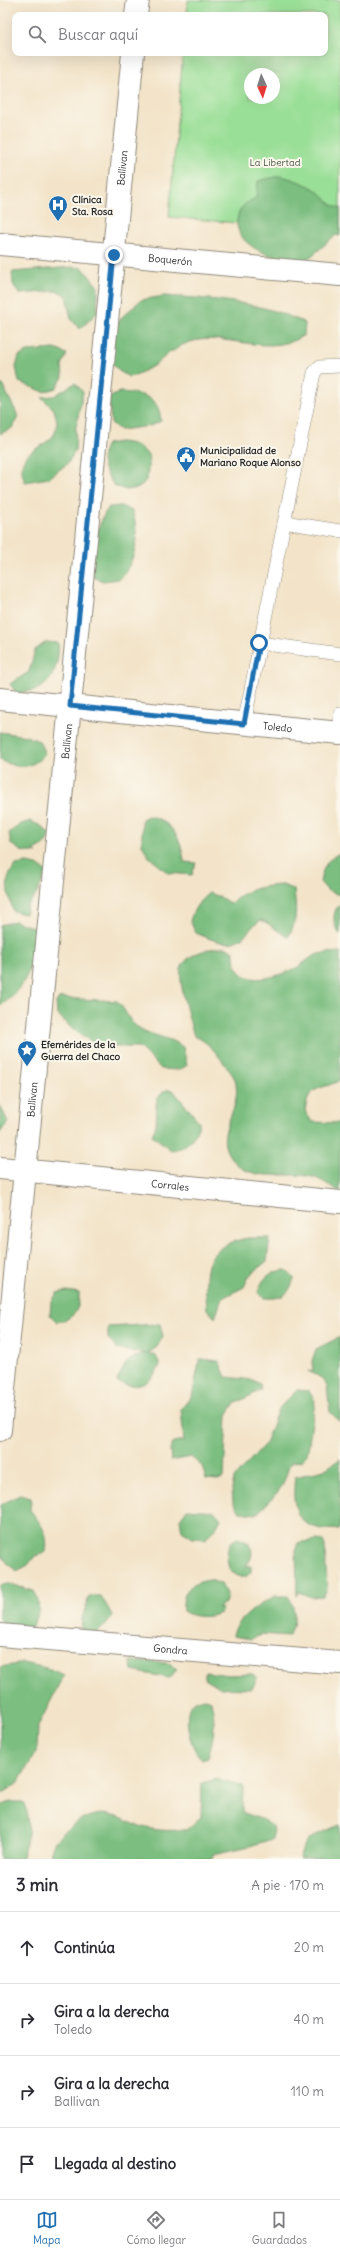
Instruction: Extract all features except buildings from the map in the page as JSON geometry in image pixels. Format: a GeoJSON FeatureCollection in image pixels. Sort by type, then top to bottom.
{"type":"FeatureCollection","features":[{"type":"Feature","properties":{"kind":"street"},"geometry":{"type":"LineString","coordinates":[[136,12],[138,0]]}},
{"type":"Feature","properties":{"kind":"street","name":"Ballivan"},"geometry":{"type":"LineString","coordinates":[[0,1430],[133,56]]}},
{"type":"Feature","properties":{"kind":"street","name":"Boquerón"},"geometry":{"type":"LineString","coordinates":[[0,244],[340,275]]}},
{"type":"Feature","properties":{"kind":"street","name":"Toledo"},"geometry":{"type":"LineString","coordinates":[[0,699],[244,724],[340,727]]}},
{"type":"Feature","properties":{"kind":"street","name":"Corrales"},"geometry":{"type":"LineString","coordinates":[[0,1168],[340,1202]]}},
{"type":"Feature","properties":{"kind":"street","name":"Gondra"},"geometry":{"type":"LineString","coordinates":[[0,1635],[340,1663]]}},
{"type":"Feature","properties":{"kind":"lane"},"geometry":{"type":"LineString","coordinates":[[244,724],[314,373],[319,367],[340,366]]}},
{"type":"Feature","properties":{"kind":"lane"},"geometry":{"type":"LineString","coordinates":[[284,522],[340,531]]}},
{"type":"Feature","properties":{"kind":"lane"},"geometry":{"type":"LineString","coordinates":[[259,643],[340,654]]}},
{"type":"Feature","properties":{"kind":"green space","name":"La Libertad"},"geometry":{"type":"Polygon","coordinates":[[[188,0],[340,0],[340,232],[169,217],[183,56],[328,56],[328,12],[187,12],[188,0]]]}},
{"type":"Feature","properties":{"kind":"green space"},"geometry":{"type":"Polygon","coordinates":[[[280,176],[305,184],[317,190],[331,204],[340,208],[340,236],[336,235],[309,258],[296,260],[285,259],[262,252],[251,246],[243,239],[238,230],[237,220],[239,212],[246,204],[256,198],[258,181],[280,176]]]}},
{"type":"Feature","properties":{"kind":"green space"},"geometry":{"type":"Polygon","coordinates":[[[72,267],[83,268],[98,287],[97,313],[80,329],[71,319],[66,295],[57,291],[19,294],[13,284],[12,272],[72,267]]]}},
{"type":"Feature","properties":{"kind":"green space"},"geometry":{"type":"Polygon","coordinates":[[[164,296],[236,302],[270,310],[305,323],[304,335],[288,342],[272,345],[204,339],[188,343],[173,351],[170,351],[151,367],[141,373],[129,377],[119,371],[111,362],[116,325],[123,316],[141,300],[164,296]]]}},
{"type":"Feature","properties":{"kind":"green space"},"geometry":{"type":"Polygon","coordinates":[[[55,349],[67,354],[62,365],[63,377],[56,388],[44,392],[19,382],[16,367],[19,356],[30,351],[55,349]]]}},
{"type":"Feature","properties":{"kind":"green space"},"geometry":{"type":"Polygon","coordinates":[[[75,383],[83,392],[76,427],[75,451],[68,463],[49,478],[25,482],[22,468],[24,459],[31,452],[48,441],[54,434],[57,424],[54,410],[42,397],[54,396],[75,383]]]}},
{"type":"Feature","properties":{"kind":"green space"},"geometry":{"type":"Polygon","coordinates":[[[0,384],[4,386],[18,417],[12,428],[0,434],[0,384]]]}},
{"type":"Feature","properties":{"kind":"green space"},"geometry":{"type":"Polygon","coordinates":[[[120,392],[142,395],[153,401],[160,412],[161,421],[150,426],[120,430],[111,423],[109,398],[120,392]]]}},
{"type":"Feature","properties":{"kind":"green space"},"geometry":{"type":"Polygon","coordinates":[[[119,442],[140,447],[149,457],[147,479],[139,488],[127,490],[114,486],[103,466],[102,456],[107,444],[119,442]]]}},
{"type":"Feature","properties":{"kind":"green space"},"geometry":{"type":"Polygon","coordinates":[[[121,506],[132,511],[136,529],[133,555],[126,571],[120,579],[103,581],[93,577],[93,559],[98,531],[109,507],[121,506]]]}},
{"type":"Feature","properties":{"kind":"green space"},"geometry":{"type":"Polygon","coordinates":[[[46,642],[58,643],[57,664],[51,677],[42,687],[17,694],[10,684],[29,672],[35,650],[46,642]]]}},
{"type":"Feature","properties":{"kind":"green space"},"geometry":{"type":"Polygon","coordinates":[[[0,732],[26,736],[39,741],[45,754],[34,763],[24,766],[13,765],[0,760],[0,732]]]}},
{"type":"Feature","properties":{"kind":"green space"},"geometry":{"type":"Polygon","coordinates":[[[148,816],[163,822],[174,832],[181,846],[184,862],[196,863],[192,875],[168,873],[148,856],[142,844],[142,819],[148,816]]]}},
{"type":"Feature","properties":{"kind":"green space"},"geometry":{"type":"Polygon","coordinates":[[[30,821],[41,826],[50,834],[45,844],[33,851],[37,853],[21,851],[11,844],[9,833],[19,825],[30,821]]]}},
{"type":"Feature","properties":{"kind":"green space"},"geometry":{"type":"Polygon","coordinates":[[[340,853],[340,895],[328,891],[320,882],[322,872],[328,861],[340,853]]]}},
{"type":"Feature","properties":{"kind":"green space"},"geometry":{"type":"Polygon","coordinates":[[[27,863],[37,865],[47,872],[36,895],[27,906],[25,914],[13,911],[7,887],[9,877],[16,865],[27,863]]]}},
{"type":"Feature","properties":{"kind":"green space"},"geometry":{"type":"Polygon","coordinates":[[[283,885],[294,890],[295,897],[295,920],[288,937],[261,920],[237,941],[225,943],[196,933],[190,921],[197,905],[209,893],[220,897],[231,904],[242,894],[248,891],[268,886],[283,885]]]}},
{"type":"Feature","properties":{"kind":"green space"},"geometry":{"type":"Polygon","coordinates":[[[340,904],[340,934],[335,924],[334,915],[340,904]]]}},
{"type":"Feature","properties":{"kind":"green space"},"geometry":{"type":"Polygon","coordinates":[[[15,921],[38,929],[31,963],[24,981],[11,998],[0,1006],[0,925],[15,921]]]}},
{"type":"Feature","properties":{"kind":"green space"},"geometry":{"type":"Polygon","coordinates":[[[224,947],[234,951],[235,964],[240,972],[247,977],[256,978],[267,978],[278,975],[298,967],[310,958],[319,954],[340,952],[340,1080],[313,1092],[307,1102],[305,1111],[312,1122],[340,1123],[340,1192],[321,1180],[308,1176],[266,1175],[247,1171],[238,1166],[231,1158],[226,1148],[224,1139],[237,1091],[235,1080],[233,1075],[214,1050],[194,1036],[181,983],[181,969],[188,959],[199,952],[224,947]]]}},
{"type":"Feature","properties":{"kind":"green space"},"geometry":{"type":"Polygon","coordinates":[[[60,998],[117,1001],[135,1025],[144,1031],[173,1041],[183,1047],[187,1065],[180,1070],[161,1069],[139,1047],[106,1047],[94,1043],[71,1028],[57,1014],[56,1002],[60,998]]]}},
{"type":"Feature","properties":{"kind":"green space"},"geometry":{"type":"Polygon","coordinates":[[[166,1090],[173,1090],[199,1122],[196,1133],[186,1145],[171,1150],[152,1135],[156,1124],[157,1101],[161,1094],[166,1090]]]}},
{"type":"Feature","properties":{"kind":"green space"},"geometry":{"type":"Polygon","coordinates":[[[0,1105],[8,1122],[0,1133],[0,1105]]]}},
{"type":"Feature","properties":{"kind":"green space"},"geometry":{"type":"Polygon","coordinates":[[[248,1238],[270,1238],[267,1261],[249,1276],[244,1287],[222,1298],[215,1318],[207,1309],[206,1282],[210,1262],[214,1253],[222,1247],[248,1238]]]}},
{"type":"Feature","properties":{"kind":"green space"},"geometry":{"type":"Polygon","coordinates":[[[286,1270],[294,1278],[287,1293],[276,1298],[264,1298],[258,1293],[262,1283],[268,1276],[272,1273],[286,1270]]]}},
{"type":"Feature","properties":{"kind":"green space"},"geometry":{"type":"Polygon","coordinates":[[[67,1291],[79,1293],[77,1309],[68,1319],[57,1322],[50,1315],[51,1303],[57,1293],[67,1291]]]}},
{"type":"Feature","properties":{"kind":"green space"},"geometry":{"type":"Polygon","coordinates":[[[160,1324],[163,1336],[157,1347],[147,1354],[155,1354],[160,1365],[152,1378],[143,1384],[137,1385],[117,1382],[124,1367],[130,1360],[146,1354],[117,1349],[108,1338],[108,1327],[160,1324]]]}},
{"type":"Feature","properties":{"kind":"green space"},"geometry":{"type":"Polygon","coordinates":[[[340,1337],[340,1422],[330,1412],[327,1386],[320,1377],[308,1371],[313,1372],[312,1361],[316,1349],[340,1337]]]}},
{"type":"Feature","properties":{"kind":"green space"},"geometry":{"type":"Polygon","coordinates":[[[200,1359],[219,1361],[226,1377],[253,1380],[260,1384],[261,1390],[234,1404],[227,1415],[224,1477],[218,1480],[206,1479],[202,1466],[191,1457],[171,1461],[170,1449],[172,1444],[178,1441],[184,1441],[181,1409],[192,1396],[200,1359]]]}},
{"type":"Feature","properties":{"kind":"green space"},"geometry":{"type":"Polygon","coordinates":[[[297,1390],[309,1391],[315,1401],[308,1450],[303,1460],[291,1463],[281,1487],[271,1500],[256,1514],[240,1512],[233,1502],[232,1489],[234,1478],[265,1444],[278,1409],[297,1390]]]}},
{"type":"Feature","properties":{"kind":"green space"},"geometry":{"type":"Polygon","coordinates":[[[340,1459],[340,1529],[327,1529],[307,1524],[301,1518],[294,1502],[295,1477],[324,1470],[340,1459]]]}},
{"type":"Feature","properties":{"kind":"green space"},"geometry":{"type":"Polygon","coordinates":[[[20,1495],[31,1498],[30,1510],[43,1529],[47,1545],[46,1552],[35,1556],[28,1565],[17,1571],[9,1565],[0,1553],[0,1505],[20,1495]]]}},
{"type":"Feature","properties":{"kind":"green space"},"geometry":{"type":"Polygon","coordinates":[[[187,1509],[214,1511],[221,1519],[215,1530],[205,1539],[193,1538],[182,1531],[180,1519],[187,1509]]]}},
{"type":"Feature","properties":{"kind":"green space"},"geometry":{"type":"Polygon","coordinates":[[[238,1538],[249,1543],[252,1552],[250,1561],[246,1566],[251,1566],[251,1572],[246,1577],[240,1577],[230,1571],[227,1557],[228,1547],[233,1540],[238,1538]]]}},
{"type":"Feature","properties":{"kind":"green space"},"geometry":{"type":"Polygon","coordinates":[[[317,1540],[323,1541],[325,1546],[327,1590],[323,1596],[311,1597],[299,1592],[297,1595],[296,1549],[298,1543],[317,1540]]]}},
{"type":"Feature","properties":{"kind":"green space"},"geometry":{"type":"Polygon","coordinates":[[[210,1580],[221,1584],[227,1596],[225,1603],[217,1608],[222,1608],[220,1613],[211,1616],[196,1616],[183,1611],[184,1598],[188,1589],[197,1583],[210,1580]]]}},
{"type":"Feature","properties":{"kind":"green space"},"geometry":{"type":"Polygon","coordinates":[[[10,1584],[34,1591],[37,1598],[39,1610],[38,1615],[27,1636],[10,1634],[0,1620],[0,1585],[10,1584]]]}},
{"type":"Feature","properties":{"kind":"green space"},"geometry":{"type":"Polygon","coordinates":[[[89,1596],[101,1596],[112,1615],[106,1625],[96,1633],[81,1632],[82,1619],[89,1596]]]}},
{"type":"Feature","properties":{"kind":"green space"},"geometry":{"type":"Polygon","coordinates":[[[276,1596],[288,1596],[293,1605],[294,1621],[289,1636],[261,1634],[260,1636],[251,1639],[233,1636],[234,1630],[243,1619],[264,1602],[276,1596]]]}},
{"type":"Feature","properties":{"kind":"green space"},"geometry":{"type":"Polygon","coordinates":[[[131,1661],[167,1663],[177,1669],[170,1678],[132,1671],[131,1661]]]}},
{"type":"Feature","properties":{"kind":"green space"},"geometry":{"type":"Polygon","coordinates":[[[24,1663],[50,1669],[64,1675],[38,1726],[37,1750],[18,1783],[9,1790],[0,1793],[0,1667],[24,1663]]]}},
{"type":"Feature","properties":{"kind":"green space"},"geometry":{"type":"Polygon","coordinates":[[[205,1672],[229,1675],[253,1674],[257,1678],[252,1689],[221,1688],[205,1678],[205,1672]]]}},
{"type":"Feature","properties":{"kind":"green space"},"geometry":{"type":"Polygon","coordinates":[[[206,1699],[211,1701],[214,1717],[214,1731],[208,1757],[202,1759],[194,1749],[189,1734],[187,1719],[191,1704],[206,1699]]]}},
{"type":"Feature","properties":{"kind":"green space"},"geometry":{"type":"Polygon","coordinates":[[[218,1779],[243,1786],[242,1812],[263,1820],[273,1827],[272,1839],[250,1846],[213,1854],[213,1859],[50,1859],[53,1845],[60,1835],[82,1820],[94,1815],[104,1814],[114,1816],[133,1824],[159,1830],[186,1830],[201,1817],[202,1783],[218,1779]]]}},
{"type":"Feature","properties":{"kind":"green space"},"geometry":{"type":"Polygon","coordinates":[[[11,1802],[23,1802],[26,1809],[29,1823],[26,1844],[21,1859],[0,1859],[0,1806],[11,1802]]]}},
{"type":"Feature","properties":{"kind":"green space"},"geometry":{"type":"Polygon","coordinates":[[[340,1825],[340,1859],[300,1859],[302,1851],[309,1840],[320,1833],[340,1825]]]}},
{"type":"Feature","properties":{"kind":"place","name":"Clínica Sta. Rosa"},"geometry":{"type":"Point","coordinates":[58,222]}},
{"type":"Feature","properties":{"kind":"place","name":"Municipalidad de Mariano Roque Alonso"},"geometry":{"type":"Point","coordinates":[186,473]}},
{"type":"Feature","properties":{"kind":"place","name":"Efemérides de la Guerra del Chaco"},"geometry":{"type":"Point","coordinates":[27,1067]}},
{"type":"Feature","properties":{"kind":"route"},"geometry":{"type":"LineString","coordinates":[[114,255],[70,706],[244,724],[259,643]]}}]}
